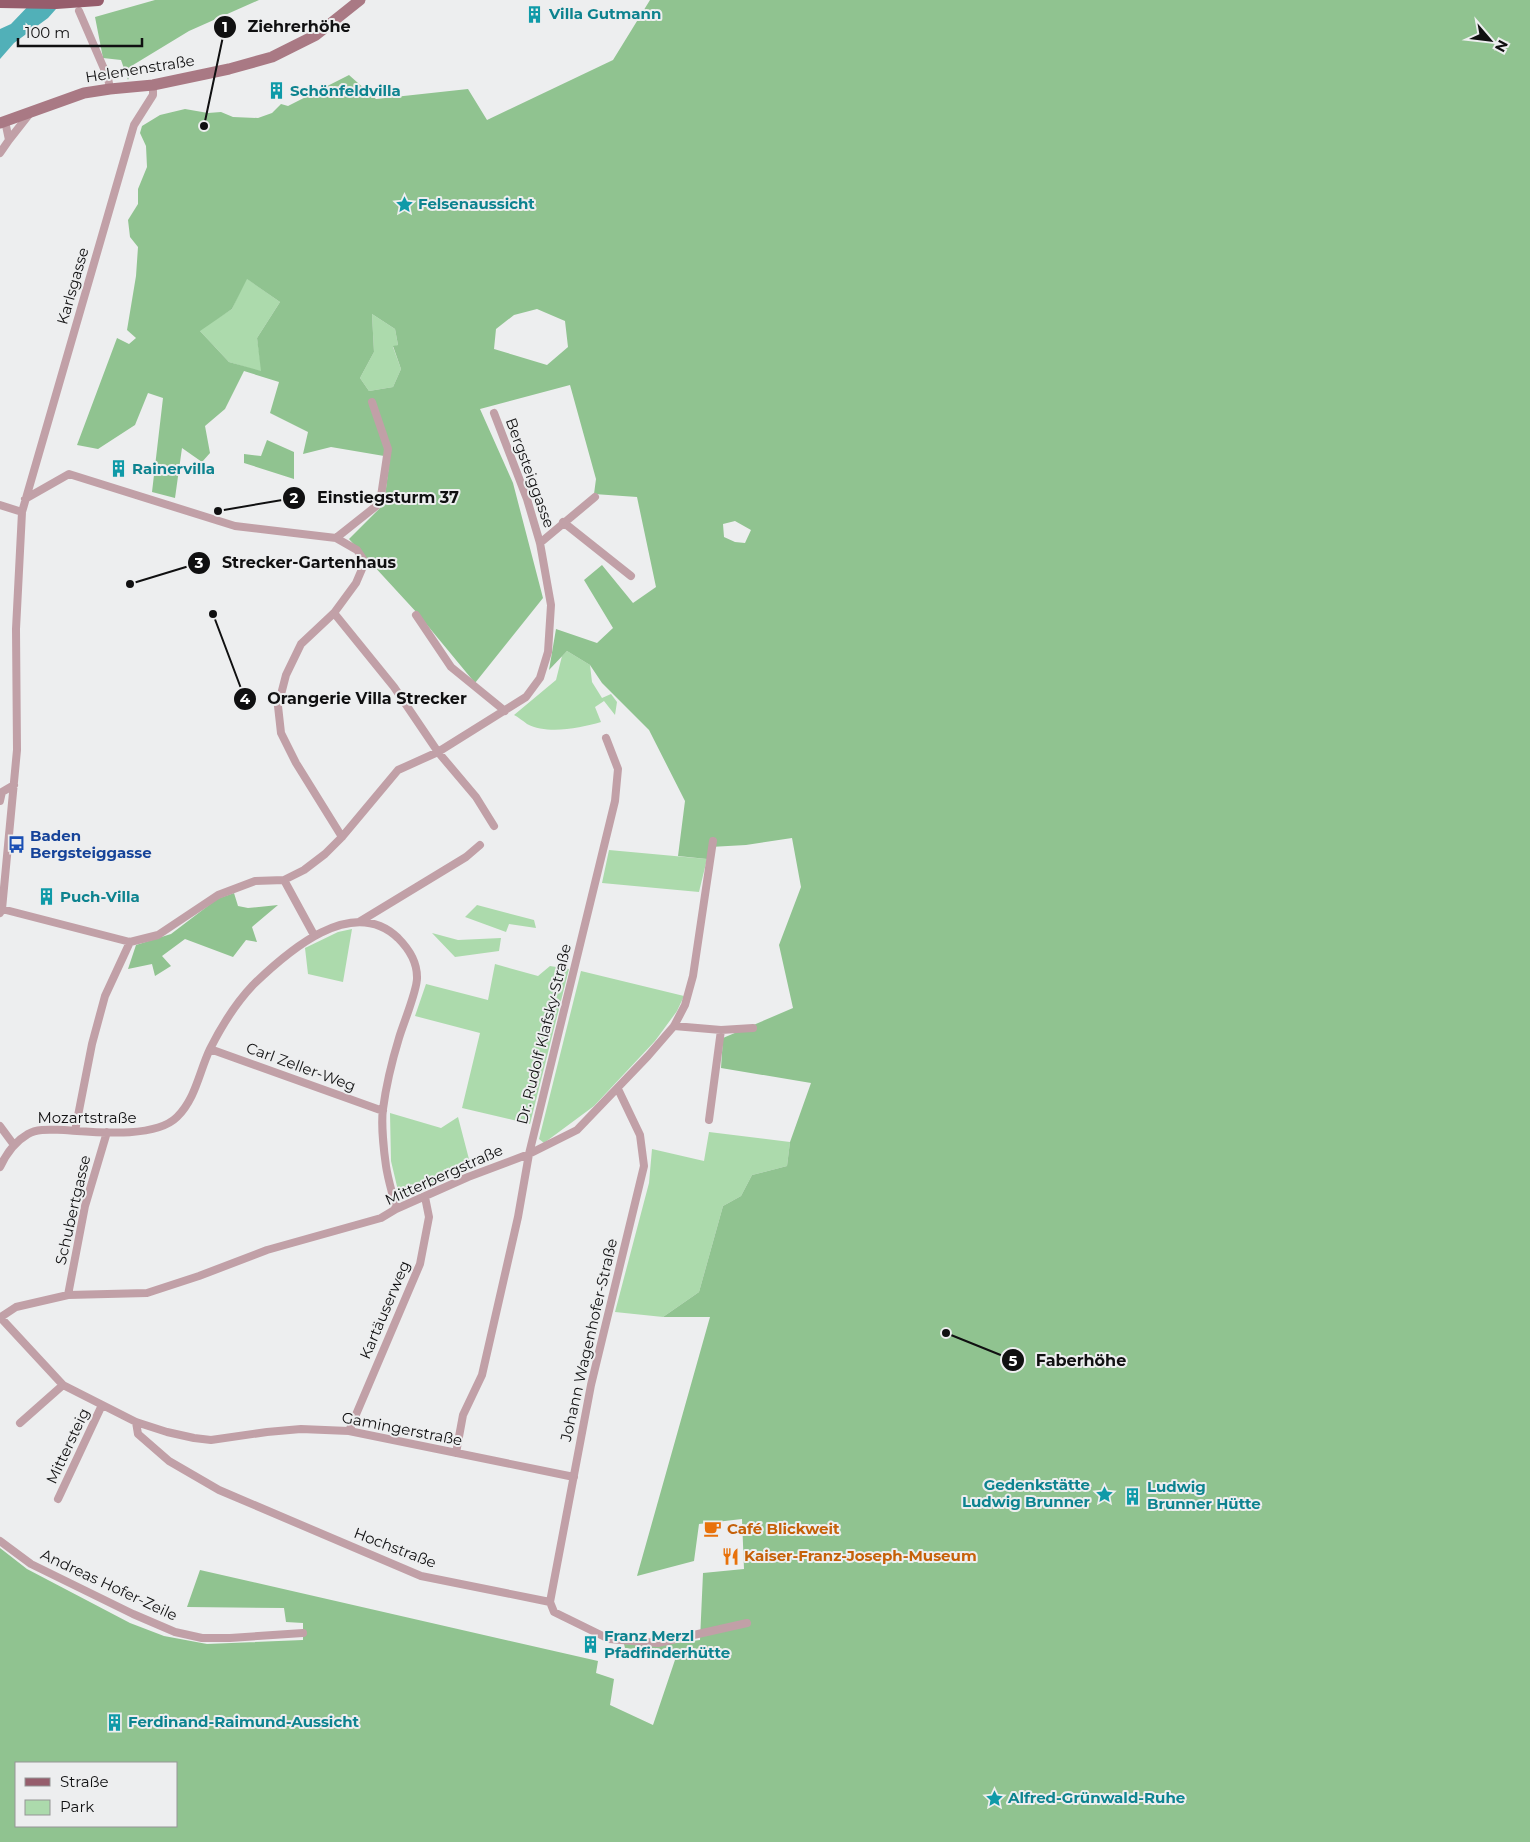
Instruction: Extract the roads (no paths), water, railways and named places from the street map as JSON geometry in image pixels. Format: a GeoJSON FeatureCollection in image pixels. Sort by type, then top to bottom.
{"type":"FeatureCollection","features":[{"type":"Feature","properties":{"kind":"main road"},"geometry":{"type":"LineString","coordinates":[[0,2],[56,3],[98,0]]}},
{"type":"Feature","properties":{"kind":"street","name":"Helenenstraße"},"geometry":{"type":"LineString","coordinates":[[3,122],[84,93],[153,85],[272,56],[316,35],[360,0]]}},
{"type":"Feature","properties":{"kind":"street"},"geometry":{"type":"LineString","coordinates":[[79,11],[108,78],[110,89]]}},
{"type":"Feature","properties":{"kind":"street","name":"Karlsgasse"},"geometry":{"type":"LineString","coordinates":[[1,911],[14,785],[18,722],[16,629],[22,512],[134,125],[153,95],[153,85]]}},
{"type":"Feature","properties":{"kind":"street"},"geometry":{"type":"LineString","coordinates":[[0,153],[32,111]]}},
{"type":"Feature","properties":{"kind":"street"},"geometry":{"type":"LineString","coordinates":[[3,122],[9,140]]}},
{"type":"Feature","properties":{"kind":"street"},"geometry":{"type":"LineString","coordinates":[[336,538],[380,503],[388,449],[372,402]]}},
{"type":"Feature","properties":{"kind":"street","name":"Bergsteiggasse"},"geometry":{"type":"LineString","coordinates":[[1,911],[130,942],[158,935],[218,895],[255,881],[284,880],[304,870],[325,854],[342,837],[398,770],[438,752],[526,697],[540,678],[548,652],[551,605],[540,543],[527,499],[494,413]]}},
{"type":"Feature","properties":{"kind":"street"},"geometry":{"type":"LineString","coordinates":[[25,499],[69,474],[235,526],[336,538],[357,550],[365,562],[356,583],[334,613],[301,644],[286,675],[278,706],[281,733],[296,763],[342,837]]}},
{"type":"Feature","properties":{"kind":"street","name":"Bergsteiggasse"},"geometry":{"type":"LineString","coordinates":[[540,543],[595,497]]}},
{"type":"Feature","properties":{"kind":"street"},"geometry":{"type":"LineString","coordinates":[[0,505],[22,512]]}},
{"type":"Feature","properties":{"kind":"street","name":"Bergsteiggasse"},"geometry":{"type":"LineString","coordinates":[[563,522],[631,576]]}},
{"type":"Feature","properties":{"kind":"street"},"geometry":{"type":"LineString","coordinates":[[334,613],[394,687],[438,752],[476,797],[494,826]]}},
{"type":"Feature","properties":{"kind":"street"},"geometry":{"type":"LineString","coordinates":[[416,616],[451,667],[505,711]]}},
{"type":"Feature","properties":{"kind":"street","name":"Dr. Rudolf Klafsky-Straße"},"geometry":{"type":"LineString","coordinates":[[456,1454],[463,1415],[482,1375],[518,1217],[529,1154],[615,801],[618,770],[606,738]]}},
{"type":"Feature","properties":{"kind":"street"},"geometry":{"type":"LineString","coordinates":[[0,801],[2,792],[14,785]]}},
{"type":"Feature","properties":{"kind":"street","name":"Mitterbergstraße"},"geometry":{"type":"LineString","coordinates":[[0,1317],[16,1307],[68,1295],[147,1293],[199,1276],[267,1250],[381,1218],[396,1209],[468,1177],[529,1154],[577,1130],[618,1089],[674,1026],[685,1005],[693,976],[714,841]]}},
{"type":"Feature","properties":{"kind":"street"},"geometry":{"type":"LineString","coordinates":[[359,922],[466,857],[480,845]]}},
{"type":"Feature","properties":{"kind":"street"},"geometry":{"type":"LineString","coordinates":[[284,880],[314,935]]}},
{"type":"Feature","properties":{"kind":"street"},"geometry":{"type":"LineString","coordinates":[[359,922],[387,928],[405,945],[416,965],[418,979],[398,1040],[383,1111],[386,1166],[396,1209]]}},
{"type":"Feature","properties":{"kind":"street","name":"Mozartstraße"},"geometry":{"type":"LineString","coordinates":[[0,1167],[14,1145],[30,1132],[46,1129],[147,1132],[164,1126],[176,1118],[190,1103],[210,1049],[231,1014],[252,986],[314,935],[335,926],[359,922]]}},
{"type":"Feature","properties":{"kind":"street"},"geometry":{"type":"LineString","coordinates":[[75,1131],[92,1044],[105,996],[130,942]]}},
{"type":"Feature","properties":{"kind":"street"},"geometry":{"type":"LineString","coordinates":[[674,1026],[721,1030],[753,1028]]}},
{"type":"Feature","properties":{"kind":"street"},"geometry":{"type":"LineString","coordinates":[[709,1120],[721,1030]]}},
{"type":"Feature","properties":{"kind":"street","name":"Carl Zeller-Weg"},"geometry":{"type":"LineString","coordinates":[[210,1049],[383,1111]]}},
{"type":"Feature","properties":{"kind":"street","name":"Johann Wagenhofer-Straße"},"geometry":{"type":"LineString","coordinates":[[550,1602],[591,1385],[644,1166],[640,1135],[618,1089]]}},
{"type":"Feature","properties":{"kind":"street"},"geometry":{"type":"LineString","coordinates":[[0,1126],[14,1145]]}},
{"type":"Feature","properties":{"kind":"street","name":"Schubertgasse"},"geometry":{"type":"LineString","coordinates":[[68,1295],[85,1206],[107,1132]]}},
{"type":"Feature","properties":{"kind":"street","name":"Kartäuserweg"},"geometry":{"type":"LineString","coordinates":[[349,1430],[420,1264],[429,1217],[425,1197]]}},
{"type":"Feature","properties":{"kind":"street"},"geometry":{"type":"LineString","coordinates":[[0,1317],[63,1385],[136,1422]]}},
{"type":"Feature","properties":{"kind":"street"},"geometry":{"type":"LineString","coordinates":[[20,1423],[63,1385]]}},
{"type":"Feature","properties":{"kind":"street","name":"Mittersteig"},"geometry":{"type":"LineString","coordinates":[[58,1498],[102,1405]]}},
{"type":"Feature","properties":{"kind":"street","name":"Gamingerstraße"},"geometry":{"type":"LineString","coordinates":[[136,1422],[167,1432],[211,1440],[301,1429],[349,1430],[456,1454],[574,1477]]}},
{"type":"Feature","properties":{"kind":"street","name":"Hochstraße"},"geometry":{"type":"LineString","coordinates":[[136,1422],[138,1434],[169,1460],[219,1490],[421,1576],[550,1602]]}},
{"type":"Feature","properties":{"kind":"street","name":"Andreas Hofer-Zeile"},"geometry":{"type":"LineString","coordinates":[[0,1541],[31,1564],[132,1614],[175,1632],[202,1638],[303,1633]]}},
{"type":"Feature","properties":{"kind":"street"},"geometry":{"type":"LineString","coordinates":[[550,1602],[554,1612],[609,1639],[658,1643],[747,1623]]}},
{"type":"Feature","properties":{"kind":"water"},"geometry":{"type":"Polygon","coordinates":[[[34,0],[64,0],[48,18],[14,43],[0,59],[0,29],[11,24],[34,0]]]}},
{"type":"Feature","properties":{"kind":"place","name":"Villa Gutmann"},"geometry":{"type":"Point","coordinates":[535,14]}},
{"type":"Feature","properties":{"kind":"place","name":"Schönfeldvilla"},"geometry":{"type":"Point","coordinates":[276,91]}},
{"type":"Feature","properties":{"kind":"place","name":"Ziehrerhöhe"},"geometry":{"type":"Point","coordinates":[204,126]}},
{"type":"Feature","properties":{"kind":"place","name":"Felsenaussicht"},"geometry":{"type":"Point","coordinates":[404,204]}},
{"type":"Feature","properties":{"kind":"place","name":"Rainervilla"},"geometry":{"type":"Point","coordinates":[118,469]}},
{"type":"Feature","properties":{"kind":"place","name":"Einstiegsturm 37"},"geometry":{"type":"Point","coordinates":[218,511]}},
{"type":"Feature","properties":{"kind":"place","name":"Strecker-Gartenhaus"},"geometry":{"type":"Point","coordinates":[130,584]}},
{"type":"Feature","properties":{"kind":"place","name":"Orangerie Villa Strecker"},"geometry":{"type":"Point","coordinates":[213,614]}},
{"type":"Feature","properties":{"kind":"place","name":"Baden Bergsteiggasse"},"geometry":{"type":"Point","coordinates":[16,845]}},
{"type":"Feature","properties":{"kind":"place","name":"Puch-Villa"},"geometry":{"type":"Point","coordinates":[46,897]}},
{"type":"Feature","properties":{"kind":"place","name":"Faberhöhe"},"geometry":{"type":"Point","coordinates":[946,1333]}},
{"type":"Feature","properties":{"kind":"place","name":"Gedenkstätte Ludwig Brunner"},"geometry":{"type":"Point","coordinates":[1104,1494]}},
{"type":"Feature","properties":{"kind":"place","name":"Ludwig Brunner Hütte"},"geometry":{"type":"Point","coordinates":[1133,1496]}},
{"type":"Feature","properties":{"kind":"place","name":"Café Blickweit"},"geometry":{"type":"Point","coordinates":[713,1529]}},
{"type":"Feature","properties":{"kind":"place","name":"Kaiser-Franz-Joseph-Museum"},"geometry":{"type":"Point","coordinates":[730,1556]}},
{"type":"Feature","properties":{"kind":"place","name":"Franz Merzl Pfadfinderhütte"},"geometry":{"type":"Point","coordinates":[590,1645]}},
{"type":"Feature","properties":{"kind":"place","name":"Ferdinand-Raimund-Aussicht"},"geometry":{"type":"Point","coordinates":[114,1722]}},
{"type":"Feature","properties":{"kind":"place","name":"Alfred-Grünwald-Ruhe"},"geometry":{"type":"Point","coordinates":[994,1798]}}]}
